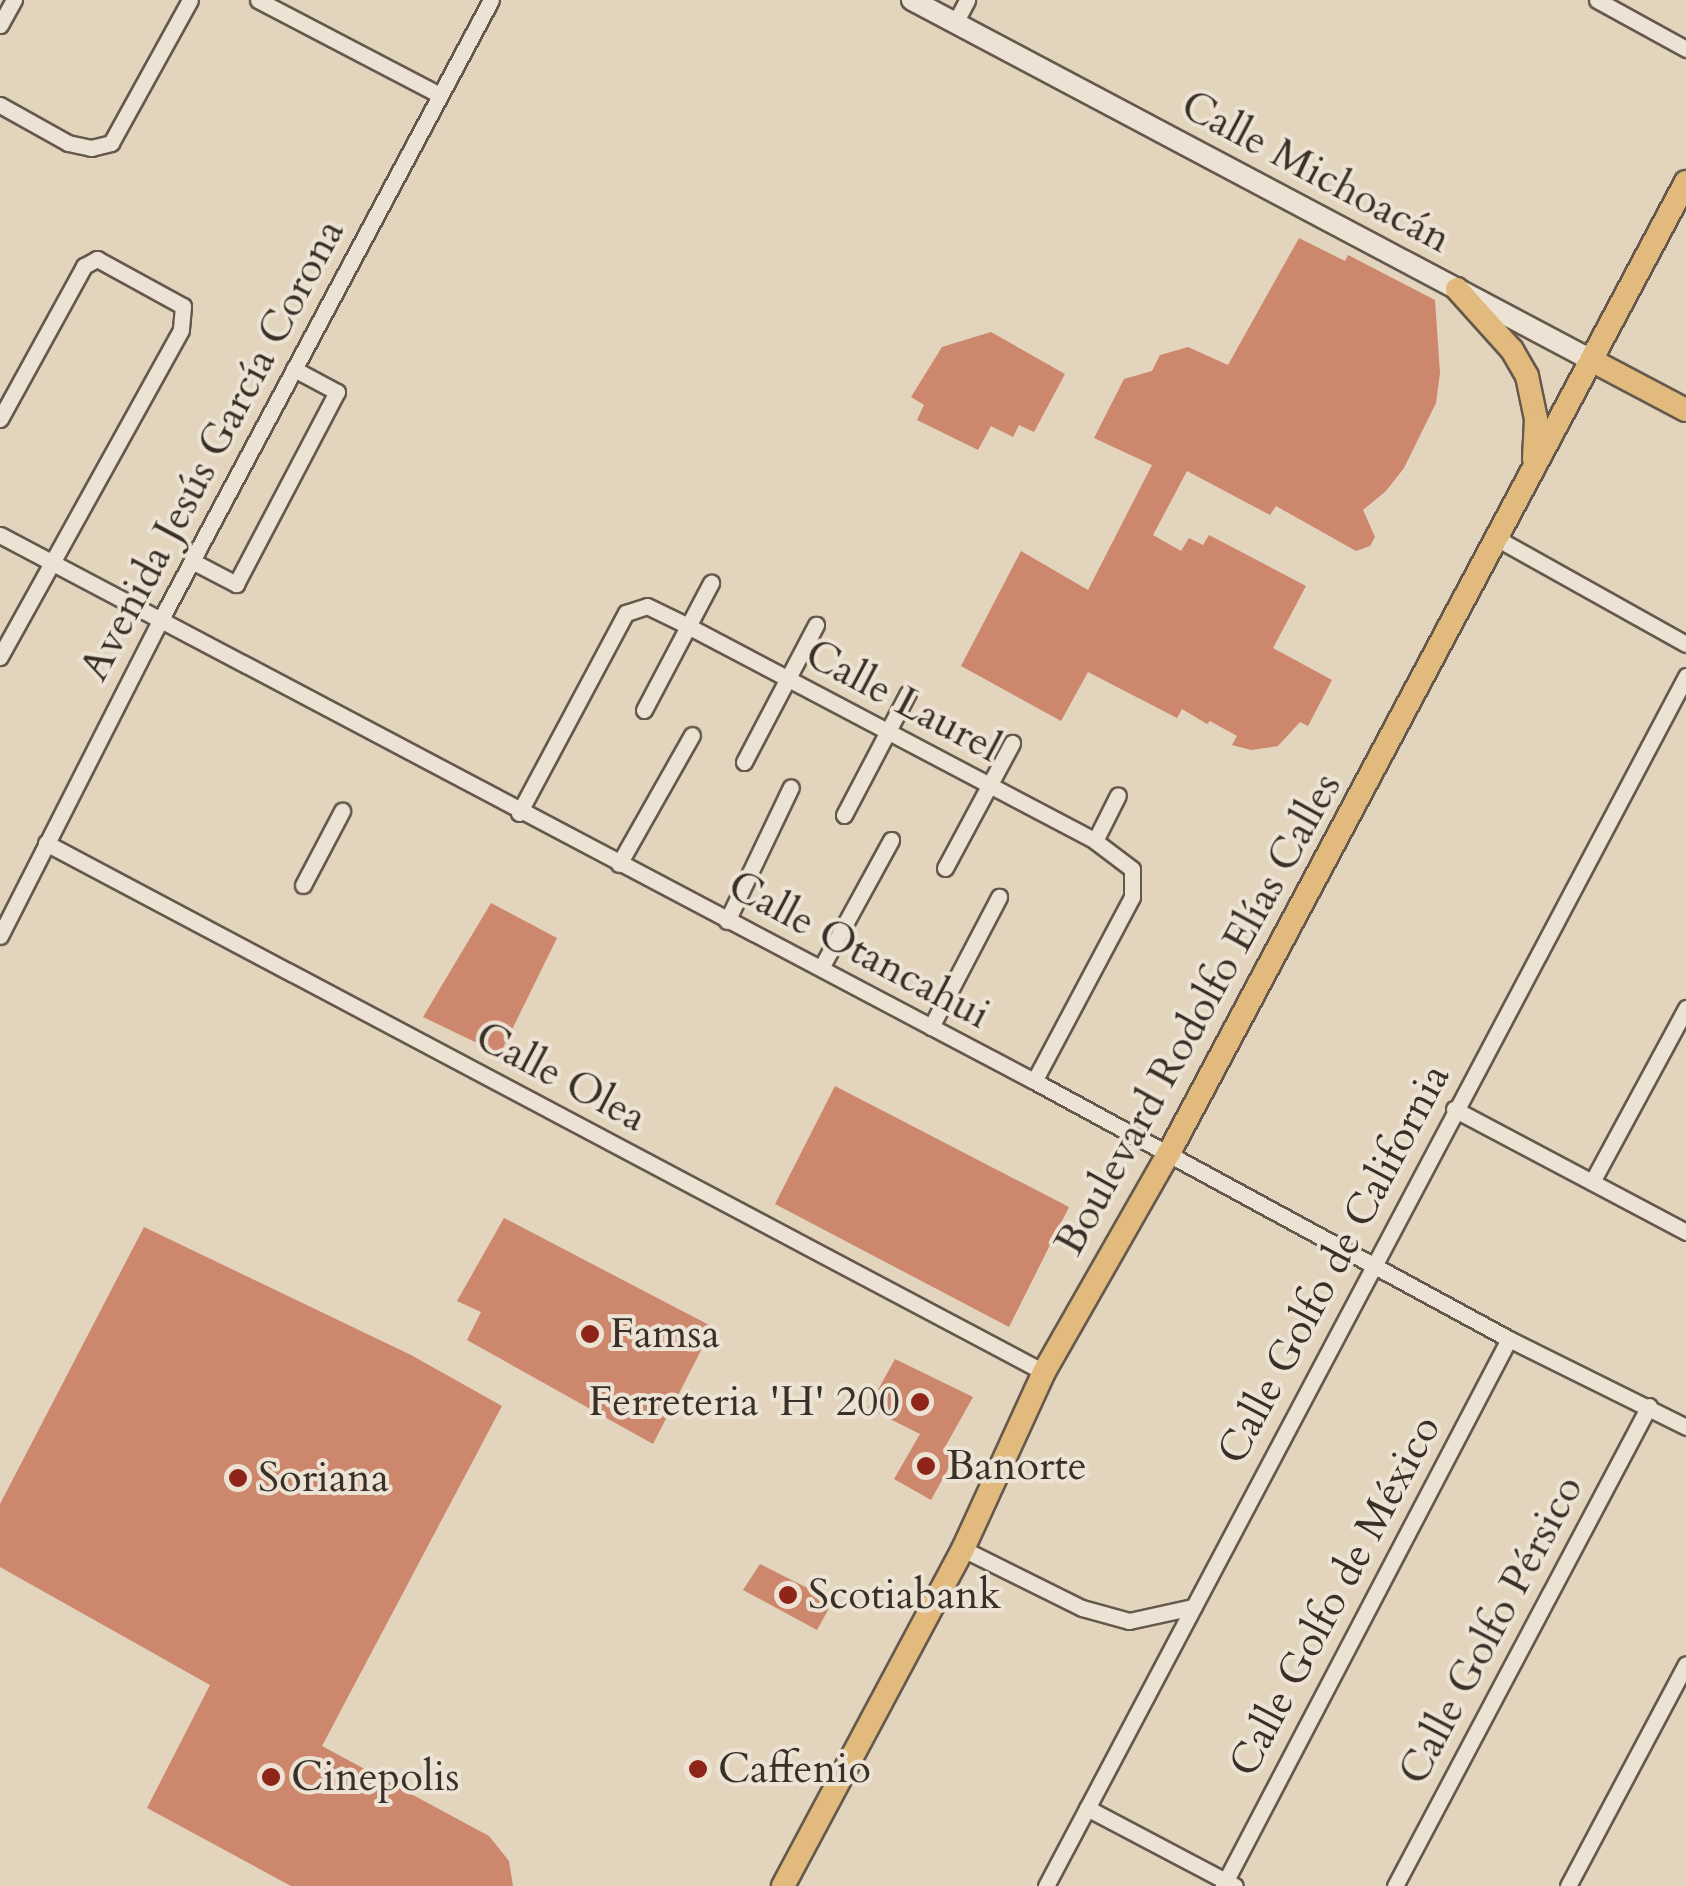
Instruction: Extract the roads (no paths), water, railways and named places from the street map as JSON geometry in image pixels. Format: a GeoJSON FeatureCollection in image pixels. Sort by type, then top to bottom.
{"type":"FeatureCollection","features":[{"type":"Feature","properties":{"kind":"main road","name":"Calle Michoacán"},"geometry":{"type":"LineString","coordinates":[[912,0],[1686,410]]}},
{"type":"Feature","properties":{"kind":"main road","name":"Boulevard Rodolfo Elías Calles"},"geometry":{"type":"LineString","coordinates":[[784,1886],[963,1549],[1044,1372],[1169,1153],[1686,182]]}},
{"type":"Feature","properties":{"kind":"main road"},"geometry":{"type":"LineString","coordinates":[[1457,289],[1512,350],[1526,376],[1536,419],[1530,476]]}},
{"type":"Feature","properties":{"kind":"street"},"geometry":{"type":"LineString","coordinates":[[0,25],[14,0]]}},
{"type":"Feature","properties":{"kind":"street"},"geometry":{"type":"LineString","coordinates":[[0,105],[68,143],[92,148],[116,140],[190,0]]}},
{"type":"Feature","properties":{"kind":"street"},"geometry":{"type":"LineString","coordinates":[[258,0],[440,95]]}},
{"type":"Feature","properties":{"kind":"street","name":"Avenida Jesús García Corona"},"geometry":{"type":"LineString","coordinates":[[0,936],[162,618],[491,0]]}},
{"type":"Feature","properties":{"kind":"street"},"geometry":{"type":"LineString","coordinates":[[954,23],[966,0]]}},
{"type":"Feature","properties":{"kind":"street"},"geometry":{"type":"LineString","coordinates":[[1597,0],[1686,48]]}},
{"type":"Feature","properties":{"kind":"street"},"geometry":{"type":"LineString","coordinates":[[0,419],[76,275],[97,259],[178,299],[185,317],[0,657]]}},
{"type":"Feature","properties":{"kind":"street"},"geometry":{"type":"LineString","coordinates":[[192,561],[236,584],[337,392],[294,369]]}},
{"type":"Feature","properties":{"kind":"street","name":"Calle Otancahui"},"geometry":{"type":"LineString","coordinates":[[0,535],[162,618],[519,813],[1034,1081],[1509,1338],[1686,1427]]}},
{"type":"Feature","properties":{"kind":"street"},"geometry":{"type":"LineString","coordinates":[[1498,539],[1686,644]]}},
{"type":"Feature","properties":{"kind":"street"},"geometry":{"type":"LineString","coordinates":[[644,710],[711,583]]}},
{"type":"Feature","properties":{"kind":"street","name":"Calle Laurel"},"geometry":{"type":"LineString","coordinates":[[519,813],[626,613],[647,606],[686,625],[1094,841],[1132,870],[1132,897],[1034,1081]]}},
{"type":"Feature","properties":{"kind":"street"},"geometry":{"type":"LineString","coordinates":[[744,762],[816,624]]}},
{"type":"Feature","properties":{"kind":"street","name":"Calle Golfo de California"},"geometry":{"type":"LineString","coordinates":[[1046,1886],[1686,676]]}},
{"type":"Feature","properties":{"kind":"street"},"geometry":{"type":"LineString","coordinates":[[844,815],[908,692]]}},
{"type":"Feature","properties":{"kind":"street"},"geometry":{"type":"LineString","coordinates":[[619,864],[692,735]]}},
{"type":"Feature","properties":{"kind":"street"},"geometry":{"type":"LineString","coordinates":[[944,868],[1012,744]]}},
{"type":"Feature","properties":{"kind":"street"},"geometry":{"type":"LineString","coordinates":[[727,921],[791,787]]}},
{"type":"Feature","properties":{"kind":"street"},"geometry":{"type":"LineString","coordinates":[[1094,841],[1118,795]]}},
{"type":"Feature","properties":{"kind":"street"},"geometry":{"type":"LineString","coordinates":[[303,886],[342,811]]}},
{"type":"Feature","properties":{"kind":"street"},"geometry":{"type":"LineString","coordinates":[[820,968],[892,840]]}},
{"type":"Feature","properties":{"kind":"street","name":"Calle Olea"},"geometry":{"type":"LineString","coordinates":[[46,843],[1044,1372]]}},
{"type":"Feature","properties":{"kind":"street"},"geometry":{"type":"LineString","coordinates":[[931,1027],[999,897]]}},
{"type":"Feature","properties":{"kind":"street"},"geometry":{"type":"LineString","coordinates":[[1592,1182],[1686,1008]]}},
{"type":"Feature","properties":{"kind":"street"},"geometry":{"type":"LineString","coordinates":[[1454,1109],[1686,1232]]}},
{"type":"Feature","properties":{"kind":"street","name":"Calle Golfo de México"},"geometry":{"type":"LineString","coordinates":[[1228,1884],[1509,1338]]}},
{"type":"Feature","properties":{"kind":"street","name":"Calle Golfo Pérsico"},"geometry":{"type":"LineString","coordinates":[[1394,1886],[1649,1406]]}},
{"type":"Feature","properties":{"kind":"street"},"geometry":{"type":"LineString","coordinates":[[963,1549],[1082,1608],[1129,1621],[1193,1607]]}},
{"type":"Feature","properties":{"kind":"street"},"geometry":{"type":"LineString","coordinates":[[1568,1886],[1686,1664]]}},
{"type":"Feature","properties":{"kind":"street"},"geometry":{"type":"LineString","coordinates":[[1087,1808],[1228,1884]]}},
{"type":"Feature","properties":{"kind":"place","name":"Famsa"},"geometry":{"type":"Point","coordinates":[590,1334]}},
{"type":"Feature","properties":{"kind":"place","name":"Ferreteria 'H' 200"},"geometry":{"type":"Point","coordinates":[920,1402]}},
{"type":"Feature","properties":{"kind":"place","name":"Banorte"},"geometry":{"type":"Point","coordinates":[926,1466]}},
{"type":"Feature","properties":{"kind":"place","name":"Soriana"},"geometry":{"type":"Point","coordinates":[238,1478]}},
{"type":"Feature","properties":{"kind":"place","name":"Scotiabank"},"geometry":{"type":"Point","coordinates":[788,1595]}},
{"type":"Feature","properties":{"kind":"place","name":"Caffenio"},"geometry":{"type":"Point","coordinates":[698,1769]}},
{"type":"Feature","properties":{"kind":"place","name":"Cinepolis"},"geometry":{"type":"Point","coordinates":[271,1777]}}]}
